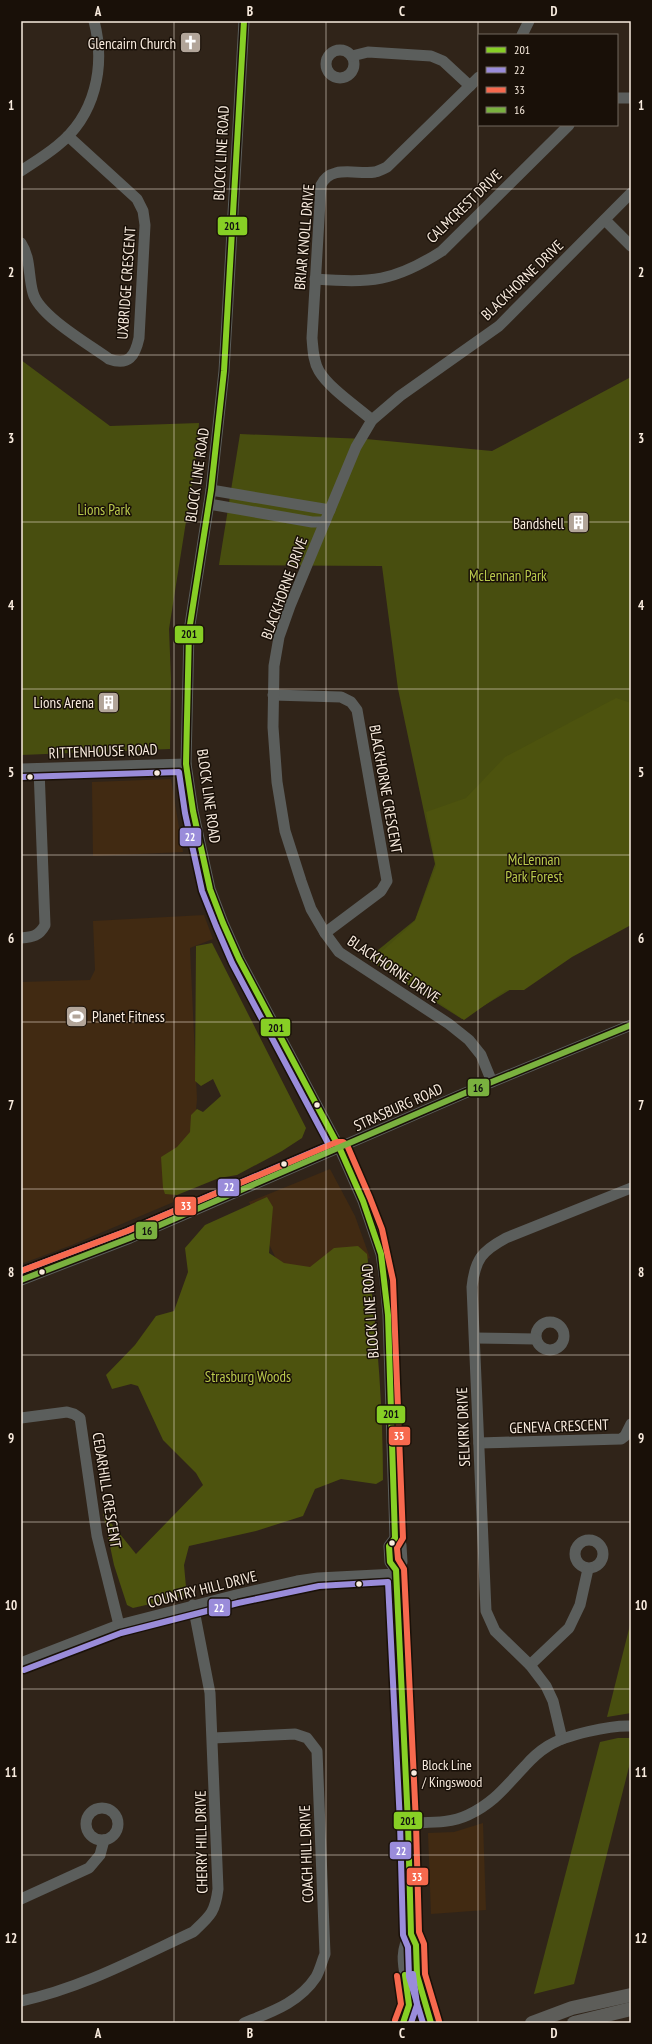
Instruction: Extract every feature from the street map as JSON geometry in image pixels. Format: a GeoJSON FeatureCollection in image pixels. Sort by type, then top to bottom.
{"type":"FeatureCollection","features":[{"type":"Feature","properties":{"kind":"main road"},"geometry":{"type":"LineString","coordinates":[[532,2023],[572,2008],[631,1995]]}},
{"type":"Feature","properties":{"kind":"main road"},"geometry":{"type":"LineString","coordinates":[[574,2023],[631,2009]]}},
{"type":"Feature","properties":{"kind":"street"},"geometry":{"type":"LineString","coordinates":[[21,171],[57,147],[68,136],[87,109],[96,87],[99,53],[94,21]]}},
{"type":"Feature","properties":{"kind":"street","name":"BLOCK LINE ROAD"},"geometry":{"type":"LineString","coordinates":[[244,21],[224,372],[211,490],[193,595],[189,631],[186,764],[193,811],[210,889],[223,923],[239,959],[340,1149],[363,1201],[374,1232],[385,1281],[395,1538],[401,1545],[402,1562],[396,1572],[408,1823],[411,1934],[416,1945],[417,1975],[431,2023]]}},
{"type":"Feature","properties":{"kind":"street"},"geometry":{"type":"LineString","coordinates":[[522,34],[529,21]]}},
{"type":"Feature","properties":{"kind":"street"},"geometry":{"type":"LineString","coordinates":[[352,56],[368,52],[431,56],[443,61],[470,86]]}},
{"type":"Feature","properties":{"kind":"street","name":"BRIAR KNOLL DRIVE"},"geometry":{"type":"LineString","coordinates":[[372,420],[326,380],[319,372],[315,361],[312,338],[321,185],[324,178],[338,172],[377,172],[387,167],[478,78]]}},
{"type":"Feature","properties":{"kind":"street"},"geometry":{"type":"LineString","coordinates":[[618,98],[631,98]]}},
{"type":"Feature","properties":{"kind":"street","name":"CALMCREST DRIVE"},"geometry":{"type":"LineString","coordinates":[[315,279],[352,282],[377,280],[401,274],[421,264],[442,251],[567,126]]}},
{"type":"Feature","properties":{"kind":"street","name":"UXBRIDGE CRESCENT"},"geometry":{"type":"LineString","coordinates":[[21,243],[28,257],[33,294],[48,314],[109,359],[119,362],[131,357],[136,352],[139,338],[145,225],[143,210],[137,199],[68,136]]}},
{"type":"Feature","properties":{"kind":"street","name":"BLACKHORNE DRIVE"},"geometry":{"type":"LineString","coordinates":[[492,1082],[481,1055],[469,1040],[449,1024],[339,952],[325,934],[311,909],[285,831],[274,750],[274,666],[279,637],[356,447],[372,420],[400,396],[499,326],[631,193]]}},
{"type":"Feature","properties":{"kind":"street"},"geometry":{"type":"LineString","coordinates":[[605,220],[631,246]]}},
{"type":"Feature","properties":{"kind":"street"},"geometry":{"type":"LineString","coordinates":[[211,490],[330,510]]}},
{"type":"Feature","properties":{"kind":"street"},"geometry":{"type":"LineString","coordinates":[[209,504],[312,522],[325,522]]}},
{"type":"Feature","properties":{"kind":"street","name":"BLACKHORNE CRESCENT"},"geometry":{"type":"LineString","coordinates":[[273,695],[341,697],[351,702],[357,710],[387,881],[381,891],[325,934]]}},
{"type":"Feature","properties":{"kind":"street","name":"RITTENHOUSE ROAD"},"geometry":{"type":"LineString","coordinates":[[21,769],[186,764]]}},
{"type":"Feature","properties":{"kind":"street"},"geometry":{"type":"LineString","coordinates":[[21,938],[34,937],[41,933],[45,925],[39,769]]}},
{"type":"Feature","properties":{"kind":"street","name":"STRASBURG ROAD"},"geometry":{"type":"LineString","coordinates":[[21,1280],[130,1238],[340,1149],[492,1082],[631,1025]]}},
{"type":"Feature","properties":{"kind":"street","name":"SELKIRK DRIVE"},"geometry":{"type":"LineString","coordinates":[[562,1739],[553,1701],[546,1686],[530,1665],[495,1631],[486,1611],[472,1287],[475,1269],[481,1255],[490,1246],[506,1238],[631,1188]]}},
{"type":"Feature","properties":{"kind":"street"},"geometry":{"type":"LineString","coordinates":[[475,1338],[535,1339]]}},
{"type":"Feature","properties":{"kind":"street","name":"CEDARHILL CRESCENT"},"geometry":{"type":"LineString","coordinates":[[21,1418],[67,1412],[80,1418],[97,1536],[119,1625]]}},
{"type":"Feature","properties":{"kind":"street","name":"GENEVA CRESCENT"},"geometry":{"type":"LineString","coordinates":[[479,1443],[621,1439],[625,1436],[631,1424]]}},
{"type":"Feature","properties":{"kind":"street"},"geometry":{"type":"LineString","coordinates":[[530,1665],[570,1628],[580,1605],[588,1569]]}},
{"type":"Feature","properties":{"kind":"street","name":"COUNTRY HILL DRIVE"},"geometry":{"type":"LineString","coordinates":[[21,1663],[119,1625],[193,1605],[297,1581],[396,1572]]}},
{"type":"Feature","properties":{"kind":"street","name":"CHERRY HILL DRIVE"},"geometry":{"type":"LineString","coordinates":[[21,2001],[78,1986],[194,1932],[207,1920],[215,1908],[218,1889],[210,1693],[193,1605]]}},
{"type":"Feature","properties":{"kind":"street"},"geometry":{"type":"LineString","coordinates":[[408,1823],[453,1820],[486,1806],[497,1797],[533,1758],[549,1746],[562,1739],[605,1728],[631,1726]]}},
{"type":"Feature","properties":{"kind":"street","name":"COACH HILL DRIVE"},"geometry":{"type":"LineString","coordinates":[[213,1738],[295,1734],[308,1738],[317,1751],[325,1954],[316,1977],[298,1998],[283,2007],[244,2023]]}},
{"type":"Feature","properties":{"kind":"street"},"geometry":{"type":"LineString","coordinates":[[21,1899],[89,1868],[100,1854],[104,1840]]}},
{"type":"Feature","properties":{"kind":"street","name":"BLOCK LINE ROAD"},"geometry":{"type":"LineString","coordinates":[[403,2023],[409,2005],[404,1963],[404,1943],[411,1934]]}},
{"type":"Feature","properties":{"kind":"shaded area"},"geometry":{"type":"Polygon","coordinates":[[[171,779],[183,852],[93,856],[92,782],[171,779]]]}},
{"type":"Feature","properties":{"kind":"shaded area"},"geometry":{"type":"Polygon","coordinates":[[[204,915],[213,939],[190,948],[197,1099],[193,1144],[163,1160],[176,1201],[72,1245],[21,1264],[21,982],[90,980],[95,970],[93,921],[204,915]]]}},
{"type":"Feature","properties":{"kind":"shaded area"},"geometry":{"type":"Polygon","coordinates":[[[330,1169],[355,1216],[370,1258],[289,1286],[249,1202],[330,1169]]]}},
{"type":"Feature","properties":{"kind":"shaded area"},"geometry":{"type":"Polygon","coordinates":[[[483,1823],[486,1910],[431,1914],[428,1833],[454,1832],[483,1823]]]}},
{"type":"Feature","properties":{"kind":"green space","name":"Lions Park"},"geometry":{"type":"Polygon","coordinates":[[[21,360],[110,426],[199,423],[197,452],[169,629],[171,679],[170,749],[21,755],[21,360]]]}},
{"type":"Feature","properties":{"kind":"green space","name":"McLennan Park"},"geometry":{"type":"Polygon","coordinates":[[[631,377],[631,916],[462,1019],[367,959],[415,920],[435,864],[398,689],[382,566],[219,565],[240,434],[366,439],[492,451],[631,377]]]}},
{"type":"Feature","properties":{"kind":"green space","name":"McLennan Park Forest"},"geometry":{"type":"Polygon","coordinates":[[[616,698],[631,703],[631,925],[572,957],[524,990],[506,990],[464,1020],[416,987],[376,963],[376,957],[415,921],[436,866],[426,812],[466,798],[505,757],[616,698]]]}},
{"type":"Feature","properties":{"kind":"green space"},"geometry":{"type":"Polygon","coordinates":[[[212,943],[306,1128],[302,1138],[282,1151],[237,1175],[219,1178],[177,1195],[165,1194],[163,1188],[161,1157],[177,1147],[190,1132],[191,1115],[197,1109],[203,1112],[221,1096],[213,1079],[201,1086],[195,1081],[196,946],[212,943]]]}},
{"type":"Feature","properties":{"kind":"green space","name":"Strasburg Woods"},"geometry":{"type":"Polygon","coordinates":[[[267,1197],[273,1207],[269,1253],[284,1263],[310,1267],[334,1248],[358,1246],[367,1254],[379,1367],[383,1480],[376,1484],[341,1479],[315,1489],[303,1516],[256,1531],[189,1546],[184,1565],[186,1587],[185,1596],[133,1608],[127,1605],[114,1565],[103,1513],[136,1554],[203,1485],[196,1473],[163,1440],[138,1386],[131,1384],[112,1389],[106,1375],[135,1345],[156,1316],[174,1311],[188,1272],[185,1248],[205,1225],[267,1197]]]}},
{"type":"Feature","properties":{"kind":"green space"},"geometry":{"type":"Polygon","coordinates":[[[631,1621],[631,1713],[607,1717],[631,1621]]]}},
{"type":"Feature","properties":{"kind":"green space"},"geometry":{"type":"Polygon","coordinates":[[[618,1738],[631,1738],[631,1759],[574,1984],[534,1994],[600,1742],[618,1738]]]}},
{"type":"Feature","properties":{"kind":"transit line","name":"201"},"geometry":{"type":"LineString","coordinates":[[244,21],[224,371],[211,490],[189,631],[186,764],[193,811],[210,889],[223,923],[239,959],[340,1149],[363,1201],[381,1254],[388,1315],[395,1538],[389,1546],[390,1562],[396,1570],[408,1823],[411,1934],[416,1945],[417,1975],[431,2023]]}},
{"type":"Feature","properties":{"kind":"transit line","name":"22"},"geometry":{"type":"LineString","coordinates":[[21,777],[179,772],[185,813],[202,891],[216,926],[232,963],[329,1145],[127,1231],[21,1271]]}},
{"type":"Feature","properties":{"kind":"transit line","name":"16"},"geometry":{"type":"LineString","coordinates":[[21,1280],[130,1238],[465,1093],[631,1025]]}},
{"type":"Feature","properties":{"kind":"transit line","name":"33"},"geometry":{"type":"LineString","coordinates":[[21,1271],[127,1231],[337,1142],[343,1142],[347,1145],[382,1229],[393,1280],[403,1538],[397,1548],[398,1559],[404,1569],[416,1823],[419,1932],[424,1944],[425,1974],[439,2021]]}},
{"type":"Feature","properties":{"kind":"transit line","name":"22"},"geometry":{"type":"LineString","coordinates":[[24,1670],[121,1633],[238,1603],[319,1586],[388,1582],[400,1823],[403,1935],[408,1947],[409,1977],[423,2023]]}},
{"type":"Feature","properties":{"kind":"transit line","name":"22"},"geometry":{"type":"LineString","coordinates":[[411,2023],[417,2005],[413,1974]]}},
{"type":"Feature","properties":{"kind":"transit line","name":"201"},"geometry":{"type":"LineString","coordinates":[[403,2023],[409,2005],[405,1975]]}},
{"type":"Feature","properties":{"kind":"transit line","name":"33"},"geometry":{"type":"LineString","coordinates":[[395,2020],[401,2004],[397,1976]]}},
{"type":"Feature","properties":{"kind":"place","name":"Glencairn Church"},"geometry":{"type":"Point","coordinates":[191,43]}},
{"type":"Feature","properties":{"kind":"place","name":"Bandshell"},"geometry":{"type":"Point","coordinates":[579,523]}},
{"type":"Feature","properties":{"kind":"place","name":"Lions Arena"},"geometry":{"type":"Point","coordinates":[109,702]}},
{"type":"Feature","properties":{"kind":"place","name":"Planet Fitness"},"geometry":{"type":"Point","coordinates":[76,1016]}},
{"type":"Feature","properties":{"kind":"place","name":"Block Line / Kingswood"},"geometry":{"type":"Point","coordinates":[414,1773]}}]}
